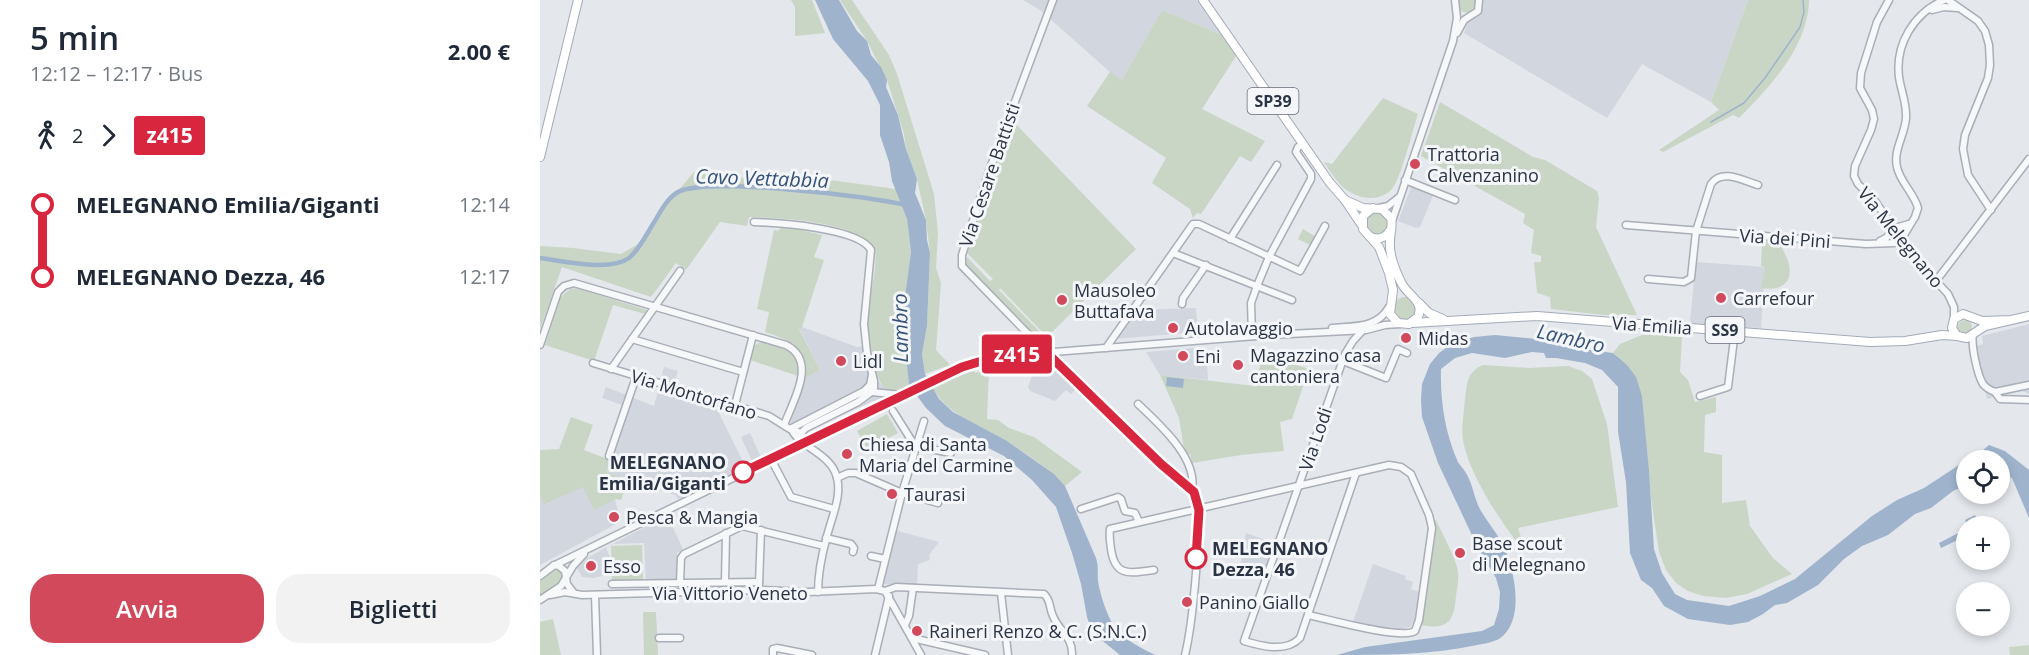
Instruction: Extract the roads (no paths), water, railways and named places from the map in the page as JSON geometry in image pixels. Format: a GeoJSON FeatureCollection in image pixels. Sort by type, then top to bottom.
{"type":"FeatureCollection","features":[{"type":"Feature","properties":{"kind":"main road"},"geometry":{"type":"LineString","coordinates":[[540,157],[578,0]]}},
{"type":"Feature","properties":{"kind":"main road","name":"SP39"},"geometry":{"type":"LineString","coordinates":[[1203,0],[1330,183],[1346,200],[1368,236],[1380,247],[1393,287],[1390,304],[1392,318],[1401,324]]}},
{"type":"Feature","properties":{"kind":"main road"},"geometry":{"type":"LineString","coordinates":[[1346,200],[1360,207],[1376,208],[1388,212],[1392,225],[1390,246],[1402,285],[1429,313],[1445,320]]}},
{"type":"Feature","properties":{"kind":"main road"},"geometry":{"type":"LineString","coordinates":[[1362,225],[1363,216],[1376,208]]}},
{"type":"Feature","properties":{"kind":"main road"},"geometry":{"type":"LineString","coordinates":[[1368,236],[1375,239],[1383,237],[1392,225]]}},
{"type":"Feature","properties":{"kind":"main road"},"geometry":{"type":"LineString","coordinates":[[1390,304],[1401,294],[1416,299]]}},
{"type":"Feature","properties":{"kind":"main road"},"geometry":{"type":"LineString","coordinates":[[1401,324],[1412,323],[1419,314],[1416,299]]}},
{"type":"Feature","properties":{"kind":"main road"},"geometry":{"type":"LineString","coordinates":[[2011,320],[1983,321],[1959,315],[1954,320],[1953,329],[1960,337],[1968,338],[1983,327],[2029,316]]}},
{"type":"Feature","properties":{"kind":"main road","name":"Via Emilia"},"geometry":{"type":"LineString","coordinates":[[1412,323],[1537,316],[1870,342],[1905,341],[1951,334],[1960,337]]}},
{"type":"Feature","properties":{"kind":"main road"},"geometry":{"type":"LineString","coordinates":[[1970,316],[1977,325],[1974,334]]}},
{"type":"Feature","properties":{"kind":"main road","name":"Via Emilia"},"geometry":{"type":"LineString","coordinates":[[1930,336],[1947,329],[1954,320]]}},
{"type":"Feature","properties":{"kind":"street","name":"Via Cesare Battisti"},"geometry":{"type":"LineString","coordinates":[[1053,0],[985,181],[961,262],[964,270],[1046,352],[1169,471],[1192,490]]}},
{"type":"Feature","properties":{"kind":"street"},"geometry":{"type":"LineString","coordinates":[[1453,41],[1457,18],[1455,0]]}},
{"type":"Feature","properties":{"kind":"street"},"geometry":{"type":"LineString","coordinates":[[1392,225],[1399,195],[1453,41],[1462,22],[1477,11],[1479,0]]}},
{"type":"Feature","properties":{"kind":"street","name":"Via Melegnano"},"geometry":{"type":"LineString","coordinates":[[1889,0],[1877,22],[1861,72],[1860,88],[1872,110],[1874,119],[1854,173],[1857,182],[1872,197],[1901,240],[1948,294],[1953,304],[1954,320]]}},
{"type":"Feature","properties":{"kind":"street"},"geometry":{"type":"LineString","coordinates":[[1928,10],[1934,0]]}},
{"type":"Feature","properties":{"kind":"street"},"geometry":{"type":"LineString","coordinates":[[1901,240],[1917,214],[1917,205],[1900,177],[1896,162],[1906,115],[1898,67],[1902,46],[1917,18],[1946,0]]}},
{"type":"Feature","properties":{"kind":"street"},"geometry":{"type":"LineString","coordinates":[[1940,8],[1946,0]]}},
{"type":"Feature","properties":{"kind":"street"},"geometry":{"type":"LineString","coordinates":[[1946,0],[1974,17],[1982,26],[1990,51],[1988,78],[1965,135],[1963,148],[1968,175],[1991,210]]}},
{"type":"Feature","properties":{"kind":"street"},"geometry":{"type":"LineString","coordinates":[[1928,10],[1962,9]]}},
{"type":"Feature","properties":{"kind":"street"},"geometry":{"type":"LineString","coordinates":[[1456,10],[1462,15],[1469,16]]}},
{"type":"Feature","properties":{"kind":"street"},"geometry":{"type":"LineString","coordinates":[[1252,336],[1251,303],[1257,286],[1269,257],[1311,177],[1296,152],[1303,144]]}},
{"type":"Feature","properties":{"kind":"street"},"geometry":{"type":"LineString","coordinates":[[1936,281],[2029,159]]}},
{"type":"Feature","properties":{"kind":"street"},"geometry":{"type":"LineString","coordinates":[[1230,239],[1277,165]]}},
{"type":"Feature","properties":{"kind":"street"},"geometry":{"type":"LineString","coordinates":[[1648,279],[1684,282],[1689,280],[1692,275],[1696,231],[1710,186],[1715,178],[1726,176],[1758,185]]}},
{"type":"Feature","properties":{"kind":"street"},"geometry":{"type":"LineString","coordinates":[[1405,180],[1455,200]]}},
{"type":"Feature","properties":{"kind":"street"},"geometry":{"type":"LineString","coordinates":[[1376,208],[1390,205],[1399,195]]}},
{"type":"Feature","properties":{"kind":"street"},"geometry":{"type":"LineString","coordinates":[[754,222],[827,230],[863,243],[870,248],[864,324],[872,375],[875,383],[886,393]]}},
{"type":"Feature","properties":{"kind":"street"},"geometry":{"type":"LineString","coordinates":[[1874,243],[1886,238],[1894,229],[1912,222]]}},
{"type":"Feature","properties":{"kind":"street"},"geometry":{"type":"LineString","coordinates":[[1106,348],[1196,223],[1300,271],[1325,226]]}},
{"type":"Feature","properties":{"kind":"street","name":"Via dei Pini"},"geometry":{"type":"LineString","coordinates":[[1626,225],[1874,243],[1893,243],[1901,240]]}},
{"type":"Feature","properties":{"kind":"street"},"geometry":{"type":"LineString","coordinates":[[1173,253],[1292,300]]}},
{"type":"Feature","properties":{"kind":"street"},"geometry":{"type":"LineString","coordinates":[[1182,304],[1183,298],[1206,265]]}},
{"type":"Feature","properties":{"kind":"street"},"geometry":{"type":"LineString","coordinates":[[1930,275],[1945,269]]}},
{"type":"Feature","properties":{"kind":"street"},"geometry":{"type":"LineString","coordinates":[[611,369],[680,271]]}},
{"type":"Feature","properties":{"kind":"street"},"geometry":{"type":"LineString","coordinates":[[540,345],[561,288],[567,284],[578,283],[789,346],[801,358],[802,372],[789,428]]}},
{"type":"Feature","properties":{"kind":"street"},"geometry":{"type":"LineString","coordinates":[[1269,335],[1365,325],[1378,321],[1390,304]]}},
{"type":"Feature","properties":{"kind":"street","name":"Via Melegnano"},"geometry":{"type":"LineString","coordinates":[[1953,304],[1970,316]]}},
{"type":"Feature","properties":{"kind":"street"},"geometry":{"type":"LineString","coordinates":[[540,576],[553,566],[974,362],[1019,354],[1363,330],[1388,324],[1401,324]]}},
{"type":"Feature","properties":{"kind":"street","name":"Via Lodi"},"geometry":{"type":"LineString","coordinates":[[1308,615],[1300,636],[1292,645],[1267,647],[1244,641],[1343,361],[1351,344],[1363,330]]}},
{"type":"Feature","properties":{"kind":"street"},"geometry":{"type":"LineString","coordinates":[[1700,396],[1728,387],[1735,331]]}},
{"type":"Feature","properties":{"kind":"street"},"geometry":{"type":"LineString","coordinates":[[1019,354],[1029,347],[1028,334]]}},
{"type":"Feature","properties":{"kind":"street"},"geometry":{"type":"LineString","coordinates":[[1974,334],[1973,350],[1981,381],[2000,399],[2029,400]]}},
{"type":"Feature","properties":{"kind":"street"},"geometry":{"type":"LineString","coordinates":[[735,405],[753,335]]}},
{"type":"Feature","properties":{"kind":"street"},"geometry":{"type":"LineString","coordinates":[[1960,337],[1967,341],[1973,350]]}},
{"type":"Feature","properties":{"kind":"street"},"geometry":{"type":"LineString","coordinates":[[632,339],[743,372]]}},
{"type":"Feature","properties":{"kind":"street"},"geometry":{"type":"LineString","coordinates":[[1343,361],[1386,378],[1398,349],[1407,353]]}},
{"type":"Feature","properties":{"kind":"street","name":"Via Montorfano"},"geometry":{"type":"LineString","coordinates":[[593,363],[735,405],[773,418],[789,428]]}},
{"type":"Feature","properties":{"kind":"street"},"geometry":{"type":"LineString","coordinates":[[789,428],[863,392],[870,385],[872,375]]}},
{"type":"Feature","properties":{"kind":"street"},"geometry":{"type":"LineString","coordinates":[[609,456],[636,377]]}},
{"type":"Feature","properties":{"kind":"street"},"geometry":{"type":"LineString","coordinates":[[801,433],[806,428],[858,402],[872,392],[875,383]]}},
{"type":"Feature","properties":{"kind":"street"},"geometry":{"type":"LineString","coordinates":[[1995,392],[2029,385]]}},
{"type":"Feature","properties":{"kind":"street"},"geometry":{"type":"LineString","coordinates":[[872,392],[907,393]]}},
{"type":"Feature","properties":{"kind":"street"},"geometry":{"type":"LineString","coordinates":[[1138,404],[1162,427],[1187,460],[1193,477],[1192,490],[1197,498],[1199,510],[1194,588],[1185,655]]}},
{"type":"Feature","properties":{"kind":"street"},"geometry":{"type":"LineString","coordinates":[[893,411],[915,446],[951,453]]}},
{"type":"Feature","properties":{"kind":"street"},"geometry":{"type":"LineString","coordinates":[[875,655],[884,592],[885,558],[915,446],[920,439],[924,421]]}},
{"type":"Feature","properties":{"kind":"street"},"geometry":{"type":"LineString","coordinates":[[789,428],[801,433],[806,443]]}},
{"type":"Feature","properties":{"kind":"street"},"geometry":{"type":"LineString","coordinates":[[789,428],[830,464],[837,478],[839,489],[825,542],[818,592]]}},
{"type":"Feature","properties":{"kind":"street"},"geometry":{"type":"LineString","coordinates":[[771,459],[791,497],[834,509]]}},
{"type":"Feature","properties":{"kind":"street"},"geometry":{"type":"LineString","coordinates":[[1154,570],[1130,572],[1116,566],[1110,529],[1389,465],[1405,469],[1411,475],[1429,514],[1432,528],[1418,625],[1413,632],[1391,633],[1308,615],[1356,473]]}},
{"type":"Feature","properties":{"kind":"street"},"geometry":{"type":"LineString","coordinates":[[837,478],[848,473],[856,473],[902,493],[938,503]]}},
{"type":"Feature","properties":{"kind":"street"},"geometry":{"type":"LineString","coordinates":[[1081,509],[1118,497],[1125,511],[1135,513],[1139,522]]}},
{"type":"Feature","properties":{"kind":"street"},"geometry":{"type":"LineString","coordinates":[[680,582],[683,555],[744,526],[825,542],[851,544],[853,552]]}},
{"type":"Feature","properties":{"kind":"street"},"geometry":{"type":"LineString","coordinates":[[759,590],[761,530]]}},
{"type":"Feature","properties":{"kind":"street"},"geometry":{"type":"LineString","coordinates":[[725,582],[726,533]]}},
{"type":"Feature","properties":{"kind":"street"},"geometry":{"type":"LineString","coordinates":[[540,600],[550,595],[567,578],[580,557],[597,545]]}},
{"type":"Feature","properties":{"kind":"street"},"geometry":{"type":"LineString","coordinates":[[871,556],[885,558]]}},
{"type":"Feature","properties":{"kind":"street"},"geometry":{"type":"LineString","coordinates":[[553,566],[563,568],[566,572],[567,585],[574,593]]}},
{"type":"Feature","properties":{"kind":"street"},"geometry":{"type":"LineString","coordinates":[[612,584],[759,582]]}},
{"type":"Feature","properties":{"kind":"street"},"geometry":{"type":"LineString","coordinates":[[627,584],[627,594]]}},
{"type":"Feature","properties":{"kind":"street","name":"Via Vittorio Veneto"},"geometry":{"type":"LineString","coordinates":[[550,595],[559,592],[595,595],[759,590],[884,592],[894,587],[1046,596],[1054,619],[1071,642],[1072,655]]}},
{"type":"Feature","properties":{"kind":"street"},"geometry":{"type":"LineString","coordinates":[[905,625],[909,616],[913,588]]}},
{"type":"Feature","properties":{"kind":"street"},"geometry":{"type":"LineString","coordinates":[[884,592],[921,655]]}},
{"type":"Feature","properties":{"kind":"street"},"geometry":{"type":"LineString","coordinates":[[1000,593],[1008,655]]}},
{"type":"Feature","properties":{"kind":"street"},"geometry":{"type":"LineString","coordinates":[[595,595],[597,655]]}},
{"type":"Feature","properties":{"kind":"street"},"geometry":{"type":"LineString","coordinates":[[659,638],[680,638]]}},
{"type":"Feature","properties":{"kind":"street"},"geometry":{"type":"LineString","coordinates":[[912,638],[985,655]]}},
{"type":"Feature","properties":{"kind":"street"},"geometry":{"type":"LineString","coordinates":[[946,655],[948,646]]}},
{"type":"Feature","properties":{"kind":"street"},"geometry":{"type":"LineString","coordinates":[[774,652],[812,655]]}},
{"type":"Feature","properties":{"kind":"water"},"geometry":{"type":"Polygon","coordinates":[[[815,0],[839,0],[857,31],[867,41],[871,55],[881,67],[887,80],[886,87],[898,115],[906,149],[917,179],[915,193],[926,220],[930,253],[927,326],[922,354],[925,374],[939,399],[953,412],[1007,441],[1054,474],[1065,486],[1096,558],[1101,593],[1113,625],[1129,640],[1155,655],[1120,655],[1099,638],[1090,626],[1087,617],[1081,584],[1056,507],[1032,480],[1004,456],[945,426],[926,408],[909,385],[903,328],[911,252],[907,219],[892,181],[889,162],[880,135],[880,105],[868,81],[833,39],[815,0]]]}},
{"type":"Feature","properties":{"kind":"water"},"geometry":{"type":"Polygon","coordinates":[[[1495,335],[1567,342],[1584,349],[1613,353],[1627,365],[1636,377],[1642,396],[1654,549],[1662,573],[1675,594],[1687,600],[1729,606],[1760,596],[1795,579],[1872,516],[1897,500],[1924,488],[1956,467],[1956,490],[1931,508],[1915,514],[1888,535],[1862,546],[1844,559],[1818,585],[1787,603],[1775,605],[1748,622],[1730,625],[1688,619],[1664,606],[1652,588],[1641,580],[1630,553],[1626,482],[1618,432],[1618,387],[1602,370],[1585,363],[1546,358],[1544,353],[1532,352],[1505,358],[1472,353],[1455,358],[1441,369],[1444,416],[1458,462],[1468,477],[1481,511],[1506,552],[1515,592],[1513,619],[1508,630],[1499,639],[1483,644],[1425,653],[1337,655],[1365,647],[1482,631],[1494,625],[1499,609],[1500,592],[1496,578],[1478,548],[1438,463],[1422,417],[1422,384],[1430,364],[1439,353],[1453,343],[1474,337],[1495,335]]]}},
{"type":"Feature","properties":{"kind":"water"},"geometry":{"type":"Polygon","coordinates":[[[1167,377],[1184,379],[1183,388],[1166,386],[1167,377]]]}},
{"type":"Feature","properties":{"kind":"water"},"geometry":{"type":"Polygon","coordinates":[[[1989,445],[2002,450],[1983,450],[1989,445]]]}},
{"type":"Feature","properties":{"kind":"water"},"geometry":{"type":"Polygon","coordinates":[[[2010,455],[2029,470],[2029,518],[2010,477],[2010,455]]]}},
{"type":"Feature","properties":{"kind":"water"},"geometry":{"type":"Polygon","coordinates":[[[1956,534],[1956,541],[1941,548],[1939,543],[1956,534]]]}},
{"type":"Feature","properties":{"kind":"waterway"},"geometry":{"type":"LineString","coordinates":[[1711,122],[1744,103],[1765,78],[1800,27],[1804,12],[1803,0]]}},
{"type":"Feature","properties":{"kind":"waterway","name":"Cavo Vettabbia"},"geometry":{"type":"LineString","coordinates":[[540,258],[599,265],[621,262],[636,251],[670,198],[678,192],[695,188],[753,187],[858,197],[905,205]]}},
{"type":"Feature","properties":{"kind":"place","name":"Trattoria Calvenzanino"},"geometry":{"type":"Point","coordinates":[1415,164]}},
{"type":"Feature","properties":{"kind":"place","name":"Carrefour"},"geometry":{"type":"Point","coordinates":[1721,298]}},
{"type":"Feature","properties":{"kind":"place","name":"Mausoleo Buttafava"},"geometry":{"type":"Point","coordinates":[1062,300]}},
{"type":"Feature","properties":{"kind":"place","name":"Autolavaggio"},"geometry":{"type":"Point","coordinates":[1173,328]}},
{"type":"Feature","properties":{"kind":"place","name":"Midas"},"geometry":{"type":"Point","coordinates":[1406,338]}},
{"type":"Feature","properties":{"kind":"place","name":"Eni"},"geometry":{"type":"Point","coordinates":[1183,356]}},
{"type":"Feature","properties":{"kind":"place","name":"Lidl"},"geometry":{"type":"Point","coordinates":[841,361]}},
{"type":"Feature","properties":{"kind":"place","name":"Magazzino casa cantoniera"},"geometry":{"type":"Point","coordinates":[1238,365]}},
{"type":"Feature","properties":{"kind":"place","name":"Chiesa di Santa Maria del Carmine"},"geometry":{"type":"Point","coordinates":[847,454]}},
{"type":"Feature","properties":{"kind":"place","name":"MELEGNANO Emilia/Giganti"},"geometry":{"type":"Point","coordinates":[743,472]}},
{"type":"Feature","properties":{"kind":"place","name":"Taurasi"},"geometry":{"type":"Point","coordinates":[892,494]}},
{"type":"Feature","properties":{"kind":"place","name":"Pesca & Mangia"},"geometry":{"type":"Point","coordinates":[614,517]}},
{"type":"Feature","properties":{"kind":"place","name":"Base scout di Melegnano"},"geometry":{"type":"Point","coordinates":[1460,553]}},
{"type":"Feature","properties":{"kind":"place","name":"MELEGNANO Dezza, 46"},"geometry":{"type":"Point","coordinates":[1196,558]}},
{"type":"Feature","properties":{"kind":"place","name":"Esso"},"geometry":{"type":"Point","coordinates":[591,566]}},
{"type":"Feature","properties":{"kind":"place","name":"Panino Giallo"},"geometry":{"type":"Point","coordinates":[1187,602]}},
{"type":"Feature","properties":{"kind":"place","name":"Raineri Renzo & C. (S.N.C.)"},"geometry":{"type":"Point","coordinates":[917,631]}},
{"type":"Feature","properties":{"kind":"water label","name":"Lambro"},"geometry":{"type":"Point","coordinates":[900,328]}},
{"type":"Feature","properties":{"kind":"water label","name":"Lambro"},"geometry":{"type":"Point","coordinates":[1571,338]}}]}
